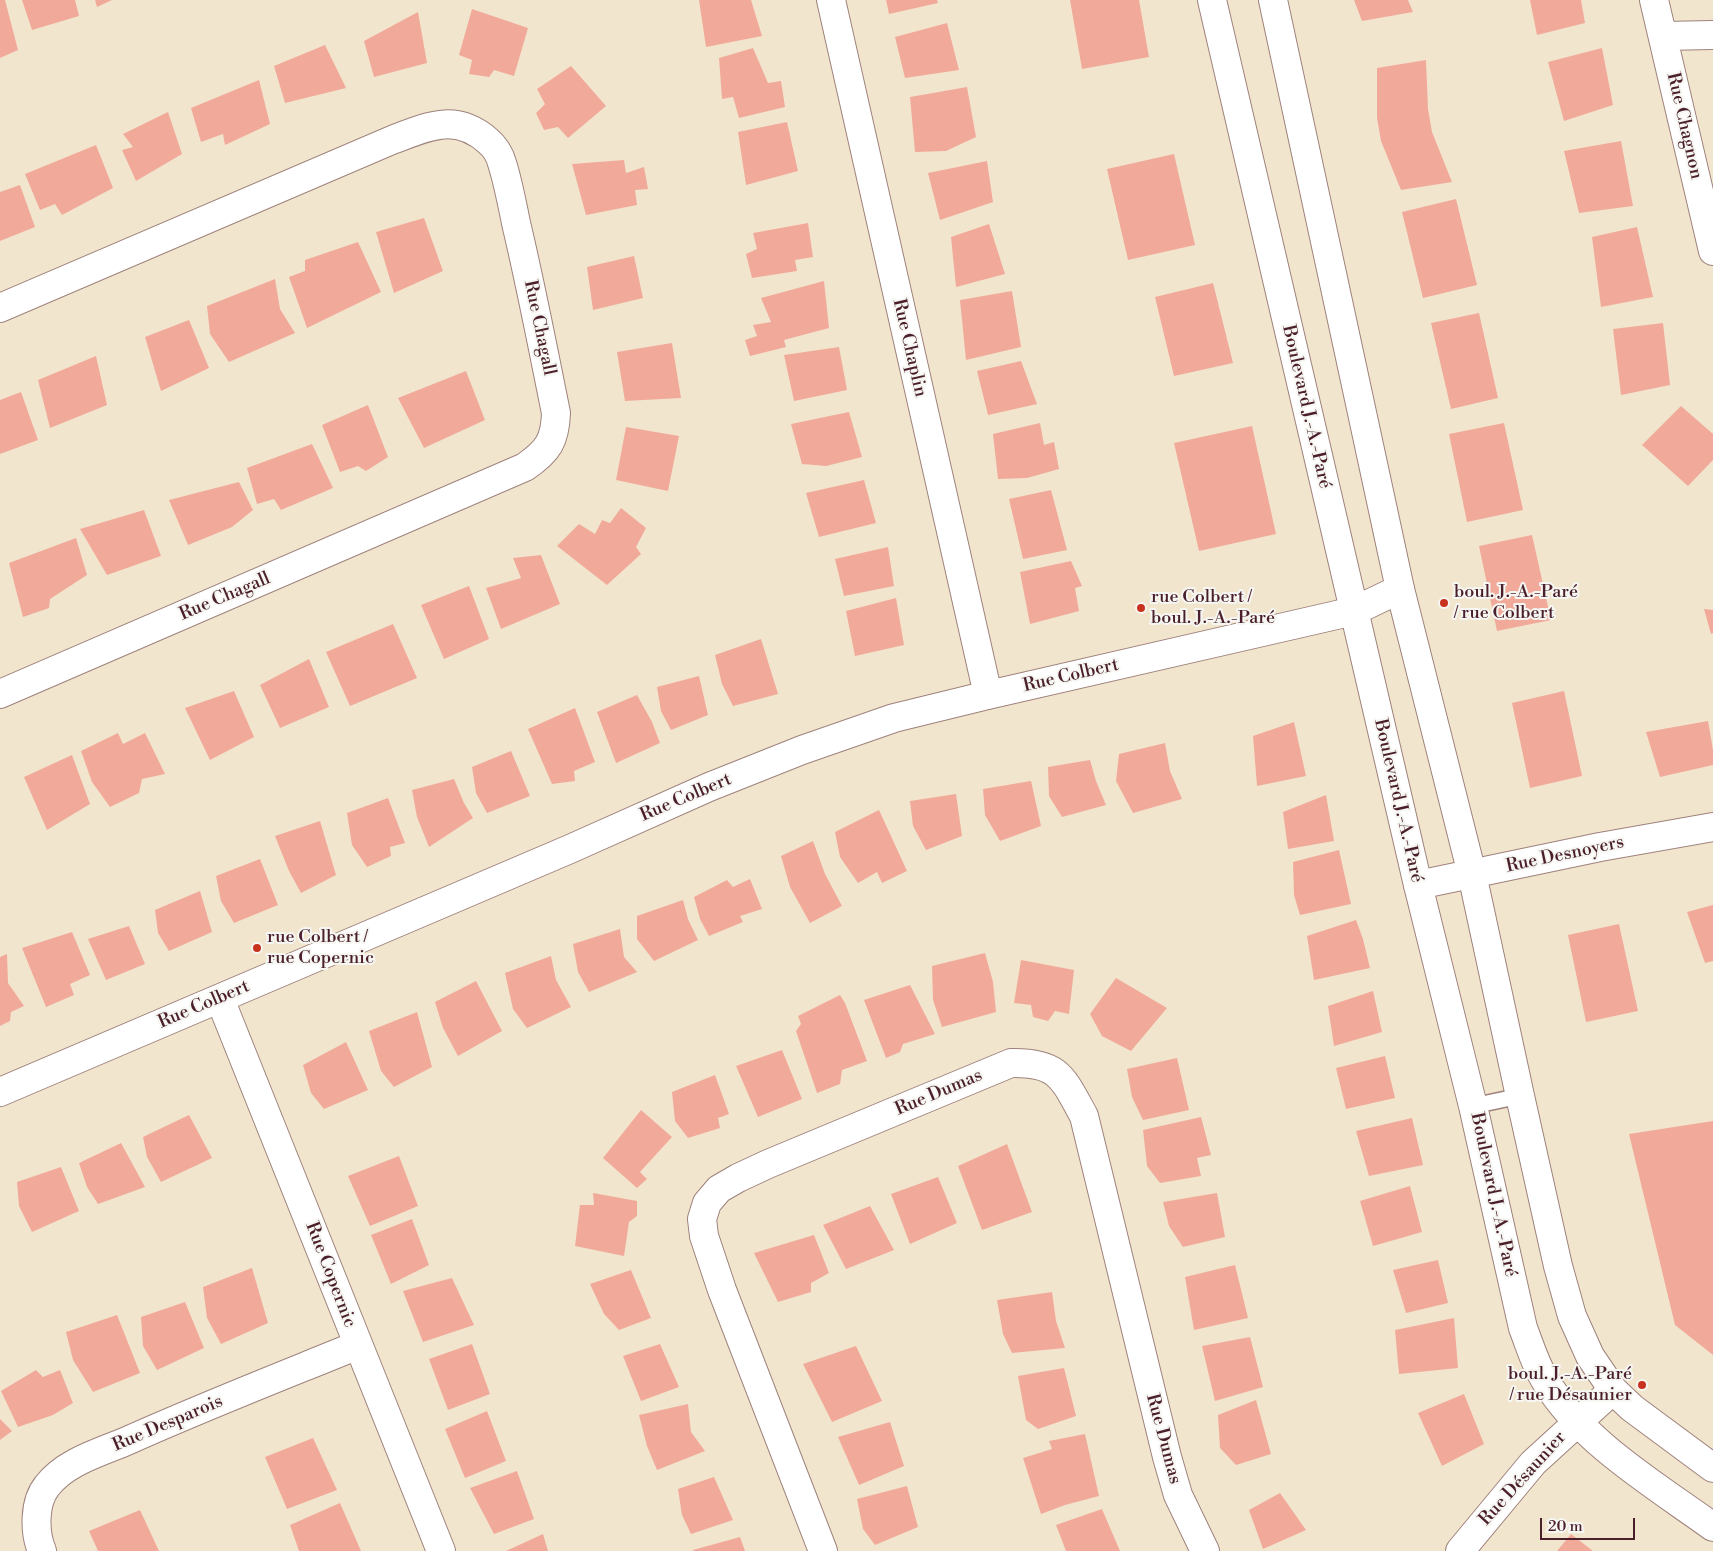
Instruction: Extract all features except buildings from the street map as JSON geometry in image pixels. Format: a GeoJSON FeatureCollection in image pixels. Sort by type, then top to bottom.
{"type":"FeatureCollection","features":[{"type":"Feature","properties":{"kind":"street","name":"Rue Chaplin"},"geometry":{"type":"LineString","coordinates":[[831,0],[988,695]]}},
{"type":"Feature","properties":{"kind":"street","name":"Boulevard J.-A.-Paré"},"geometry":{"type":"LineString","coordinates":[[1212,0],[1418,885],[1474,1106],[1523,1328],[1533,1356],[1546,1381],[1577,1421],[1608,1451],[1713,1527]]}},
{"type":"Feature","properties":{"kind":"street"},"geometry":{"type":"LineString","coordinates":[[1274,0],[1400,589],[1472,874],[1558,1266],[1572,1316],[1590,1356],[1613,1390],[1632,1408],[1713,1468]]}},
{"type":"Feature","properties":{"kind":"street","name":"Rue Chagnon"},"geometry":{"type":"LineString","coordinates":[[1654,0],[1713,252]]}},
{"type":"Feature","properties":{"kind":"street"},"geometry":{"type":"LineString","coordinates":[[1663,36],[1713,35]]}},
{"type":"Feature","properties":{"kind":"street","name":"Rue Chagall"},"geometry":{"type":"LineString","coordinates":[[0,308],[392,140],[432,125],[452,124],[470,130],[488,141],[494,147],[502,162],[523,251],[556,413],[556,423],[549,446],[526,467],[0,694]]}},
{"type":"Feature","properties":{"kind":"street","name":"Rue Colbert"},"geometry":{"type":"LineString","coordinates":[[0,1092],[570,849],[709,787],[802,750],[894,718],[1354,611],[1400,589]]}},
{"type":"Feature","properties":{"kind":"street","name":"Rue Desnoyers"},"geometry":{"type":"LineString","coordinates":[[1418,885],[1600,847],[1713,827]]}},
{"type":"Feature","properties":{"kind":"street","name":"Rue Copernic"},"geometry":{"type":"LineString","coordinates":[[220,999],[441,1551]]}},
{"type":"Feature","properties":{"kind":"street","name":"Rue Dumas"},"geometry":{"type":"LineString","coordinates":[[823,1551],[722,1290],[704,1236],[702,1219],[707,1203],[719,1189],[768,1164],[1011,1063],[1030,1062],[1054,1071],[1067,1084],[1084,1116],[1167,1457],[1178,1495],[1205,1551]]}},
{"type":"Feature","properties":{"kind":"street","name":"Rue Desparois"},"geometry":{"type":"LineString","coordinates":[[42,1551],[38,1542],[36,1510],[46,1486],[66,1468],[174,1420],[358,1345]]}},
{"type":"Feature","properties":{"kind":"street","name":"Rue Désaunier"},"geometry":{"type":"LineString","coordinates":[[1460,1551],[1532,1463],[1613,1390]]}},
{"type":"Feature","properties":{"kind":"lane"},"geometry":{"type":"LineString","coordinates":[[1474,1106],[1520,1096]]}},
{"type":"Feature","properties":{"kind":"place","name":"boul. J.-A.-Paré / rue Colbert"},"geometry":{"type":"Point","coordinates":[1444,603]}},
{"type":"Feature","properties":{"kind":"place","name":"rue Colbert / boul. J.-A.-Paré"},"geometry":{"type":"Point","coordinates":[1141,608]}},
{"type":"Feature","properties":{"kind":"place","name":"rue Colbert / rue Copernic"},"geometry":{"type":"Point","coordinates":[257,948]}},
{"type":"Feature","properties":{"kind":"place","name":"boul. J.-A.-Paré / rue Désaunier"},"geometry":{"type":"Point","coordinates":[1642,1385]}}]}
